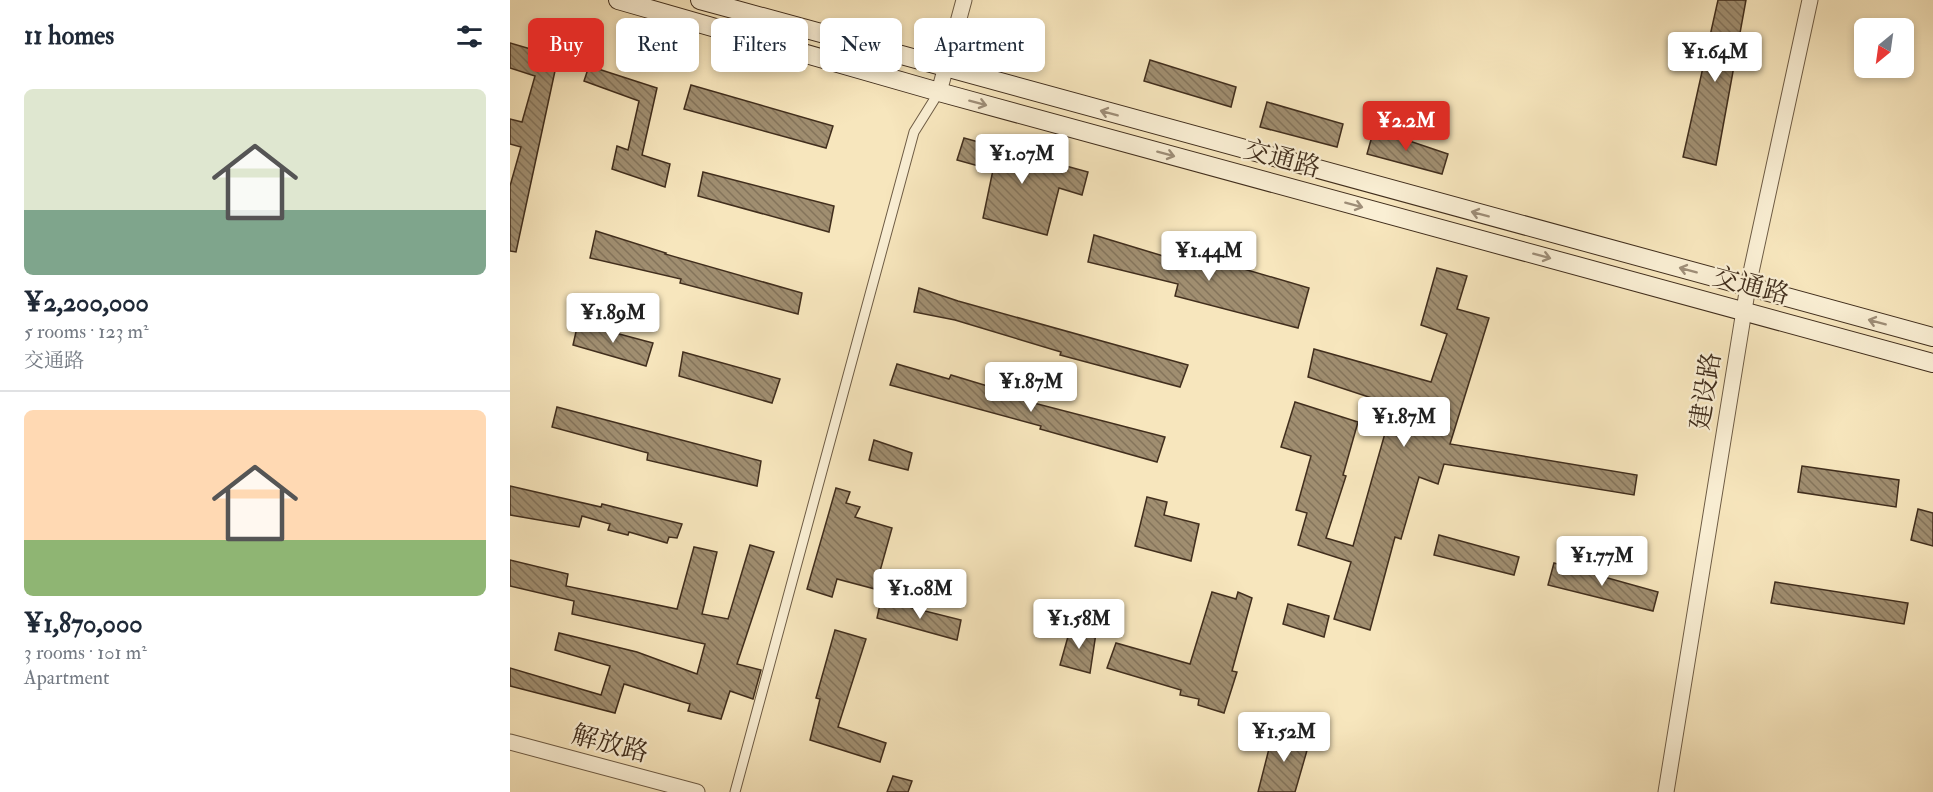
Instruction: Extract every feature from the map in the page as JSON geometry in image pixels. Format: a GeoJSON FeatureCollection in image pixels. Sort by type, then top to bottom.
{"type":"FeatureCollection","features":[{"type":"Feature","properties":{"kind":"main road","name":"交通路"},"geometry":{"type":"LineString","coordinates":[[618,0],[939,92],[1933,363]]}},
{"type":"Feature","properties":{"kind":"main road"},"geometry":{"type":"LineString","coordinates":[[700,0],[914,59]]}},
{"type":"Feature","properties":{"kind":"main road"},"geometry":{"type":"LineString","coordinates":[[960,72],[1933,337]]}},
{"type":"Feature","properties":{"kind":"street"},"geometry":{"type":"LineString","coordinates":[[959,18],[964,0]]}},
{"type":"Feature","properties":{"kind":"street","name":"建设路"},"geometry":{"type":"LineString","coordinates":[[1666,792],[1743,310],[1810,0]]}},
{"type":"Feature","properties":{"kind":"street"},"geometry":{"type":"LineString","coordinates":[[735,792],[914,132],[939,92],[944,72]]}},
{"type":"Feature","properties":{"kind":"street","name":"解放路"},"geometry":{"type":"LineString","coordinates":[[510,742],[697,792]]}},
{"type":"Feature","properties":{"kind":"building"},"geometry":{"type":"Polygon","coordinates":[[[1718,0],[1746,0],[1716,165],[1683,157],[1718,0]]]}},
{"type":"Feature","properties":{"kind":"building"},"geometry":{"type":"Polygon","coordinates":[[[510,43],[528,48],[528,72],[555,72],[516,252],[510,251],[510,186],[521,147],[510,144],[510,119],[522,122],[535,76],[510,68],[510,43]]]}},
{"type":"Feature","properties":{"kind":"building"},"geometry":{"type":"Polygon","coordinates":[[[1150,60],[1236,87],[1231,107],[1144,81],[1150,60]]]}},
{"type":"Feature","properties":{"kind":"building"},"geometry":{"type":"Polygon","coordinates":[[[604,71],[657,88],[642,155],[670,164],[665,187],[612,169],[617,146],[628,150],[639,101],[584,81],[587,72],[604,71]]]}},
{"type":"Feature","properties":{"kind":"building"},"geometry":{"type":"Polygon","coordinates":[[[691,85],[833,126],[826,148],[684,109],[691,85]]]}},
{"type":"Feature","properties":{"kind":"building"},"geometry":{"type":"Polygon","coordinates":[[[1267,102],[1343,124],[1337,147],[1260,127],[1267,102]]]}},
{"type":"Feature","properties":{"kind":"building"},"geometry":{"type":"Polygon","coordinates":[[[1374,129],[1448,154],[1442,174],[1367,154],[1374,129]]]}},
{"type":"Feature","properties":{"kind":"building"},"geometry":{"type":"Polygon","coordinates":[[[964,138],[1088,172],[1082,195],[1059,188],[1047,235],[983,218],[993,170],[957,160],[964,138]]]}},
{"type":"Feature","properties":{"kind":"building"},"geometry":{"type":"Polygon","coordinates":[[[703,172],[834,206],[829,232],[698,196],[703,172]]]}},
{"type":"Feature","properties":{"kind":"building"},"geometry":{"type":"Polygon","coordinates":[[[596,231],[665,254],[802,293],[798,314],[680,283],[681,279],[590,258],[596,231]]]}},
{"type":"Feature","properties":{"kind":"building"},"geometry":{"type":"Polygon","coordinates":[[[1094,235],[1183,262],[1186,252],[1309,288],[1298,328],[1175,296],[1178,284],[1088,262],[1094,235]]]}},
{"type":"Feature","properties":{"kind":"building"},"geometry":{"type":"Polygon","coordinates":[[[1437,268],[1467,276],[1457,309],[1489,318],[1450,444],[1637,475],[1634,495],[1444,464],[1438,484],[1419,477],[1401,539],[1395,537],[1370,630],[1334,619],[1351,562],[1298,545],[1307,513],[1296,510],[1311,456],[1281,447],[1295,402],[1358,422],[1343,475],[1346,476],[1326,538],[1353,546],[1393,405],[1308,377],[1314,349],[1431,382],[1447,334],[1421,325],[1437,268]]]}},
{"type":"Feature","properties":{"kind":"building"},"geometry":{"type":"Polygon","coordinates":[[[919,288],[1188,365],[1180,387],[1060,355],[1061,352],[955,320],[914,312],[919,288]]]}},
{"type":"Feature","properties":{"kind":"building"},"geometry":{"type":"Polygon","coordinates":[[[578,323],[653,343],[646,366],[573,345],[578,323]]]}},
{"type":"Feature","properties":{"kind":"building"},"geometry":{"type":"Polygon","coordinates":[[[683,352],[780,379],[772,403],[679,376],[683,352]]]}},
{"type":"Feature","properties":{"kind":"building"},"geometry":{"type":"Polygon","coordinates":[[[897,364],[949,379],[951,375],[1027,398],[1026,401],[1165,437],[1157,462],[1040,429],[1041,426],[890,385],[897,364]]]}},
{"type":"Feature","properties":{"kind":"building"},"geometry":{"type":"Polygon","coordinates":[[[557,407],[761,461],[757,486],[647,460],[648,453],[552,427],[557,407]]]}},
{"type":"Feature","properties":{"kind":"building"},"geometry":{"type":"Polygon","coordinates":[[[874,440],[912,453],[908,470],[869,460],[874,440]]]}},
{"type":"Feature","properties":{"kind":"building"},"geometry":{"type":"Polygon","coordinates":[[[1802,466],[1899,480],[1896,507],[1798,492],[1802,466]]]}},
{"type":"Feature","properties":{"kind":"building"},"geometry":{"type":"Polygon","coordinates":[[[510,486],[601,507],[602,504],[682,524],[677,538],[669,537],[667,543],[629,532],[628,535],[608,530],[610,524],[582,516],[579,527],[510,515],[510,486]]]}},
{"type":"Feature","properties":{"kind":"building"},"geometry":{"type":"Polygon","coordinates":[[[836,488],[850,492],[846,503],[860,507],[855,517],[892,528],[875,589],[837,579],[832,597],[807,589],[836,488]]]}},
{"type":"Feature","properties":{"kind":"building"},"geometry":{"type":"Polygon","coordinates":[[[1147,497],[1167,502],[1164,515],[1199,524],[1191,561],[1135,546],[1147,497]]]}},
{"type":"Feature","properties":{"kind":"building"},"geometry":{"type":"Polygon","coordinates":[[[1918,509],[1933,513],[1933,546],[1911,540],[1918,509]]]}},
{"type":"Feature","properties":{"kind":"building"},"geometry":{"type":"Polygon","coordinates":[[[1439,535],[1519,557],[1514,575],[1434,555],[1439,535]]]}},
{"type":"Feature","properties":{"kind":"building"},"geometry":{"type":"Polygon","coordinates":[[[750,545],[774,552],[737,664],[761,670],[753,699],[730,691],[721,719],[688,711],[690,704],[624,684],[615,713],[510,686],[510,668],[601,695],[610,666],[555,650],[559,633],[637,652],[697,674],[705,644],[572,614],[574,601],[510,586],[510,560],[568,574],[566,586],[677,609],[694,547],[717,552],[702,614],[728,619],[750,545]]]}},
{"type":"Feature","properties":{"kind":"building"},"geometry":{"type":"Polygon","coordinates":[[[1554,563],[1658,592],[1653,611],[1548,585],[1554,563]]]}},
{"type":"Feature","properties":{"kind":"building"},"geometry":{"type":"Polygon","coordinates":[[[1775,582],[1908,603],[1904,624],[1771,603],[1775,582]]]}},
{"type":"Feature","properties":{"kind":"building"},"geometry":{"type":"Polygon","coordinates":[[[1212,592],[1236,599],[1238,592],[1252,598],[1232,671],[1237,672],[1224,713],[1198,705],[1199,699],[1180,695],[1181,690],[1107,668],[1116,643],[1190,664],[1212,592]]]}},
{"type":"Feature","properties":{"kind":"building"},"geometry":{"type":"Polygon","coordinates":[[[881,600],[961,620],[957,640],[877,618],[881,600]]]}},
{"type":"Feature","properties":{"kind":"building"},"geometry":{"type":"Polygon","coordinates":[[[1288,604],[1329,616],[1324,637],[1283,624],[1288,604]]]}},
{"type":"Feature","properties":{"kind":"building"},"geometry":{"type":"Polygon","coordinates":[[[1071,626],[1096,633],[1090,673],[1060,665],[1071,626]]]}},
{"type":"Feature","properties":{"kind":"building"},"geometry":{"type":"Polygon","coordinates":[[[835,630],[866,639],[838,727],[886,743],[880,762],[810,740],[820,699],[816,698],[835,630]]]}},
{"type":"Feature","properties":{"kind":"building"},"geometry":{"type":"Polygon","coordinates":[[[1274,729],[1310,740],[1295,792],[1258,792],[1274,729]]]}},
{"type":"Feature","properties":{"kind":"building"},"geometry":{"type":"Polygon","coordinates":[[[893,776],[912,781],[908,792],[887,792],[893,776]]]}}]}
